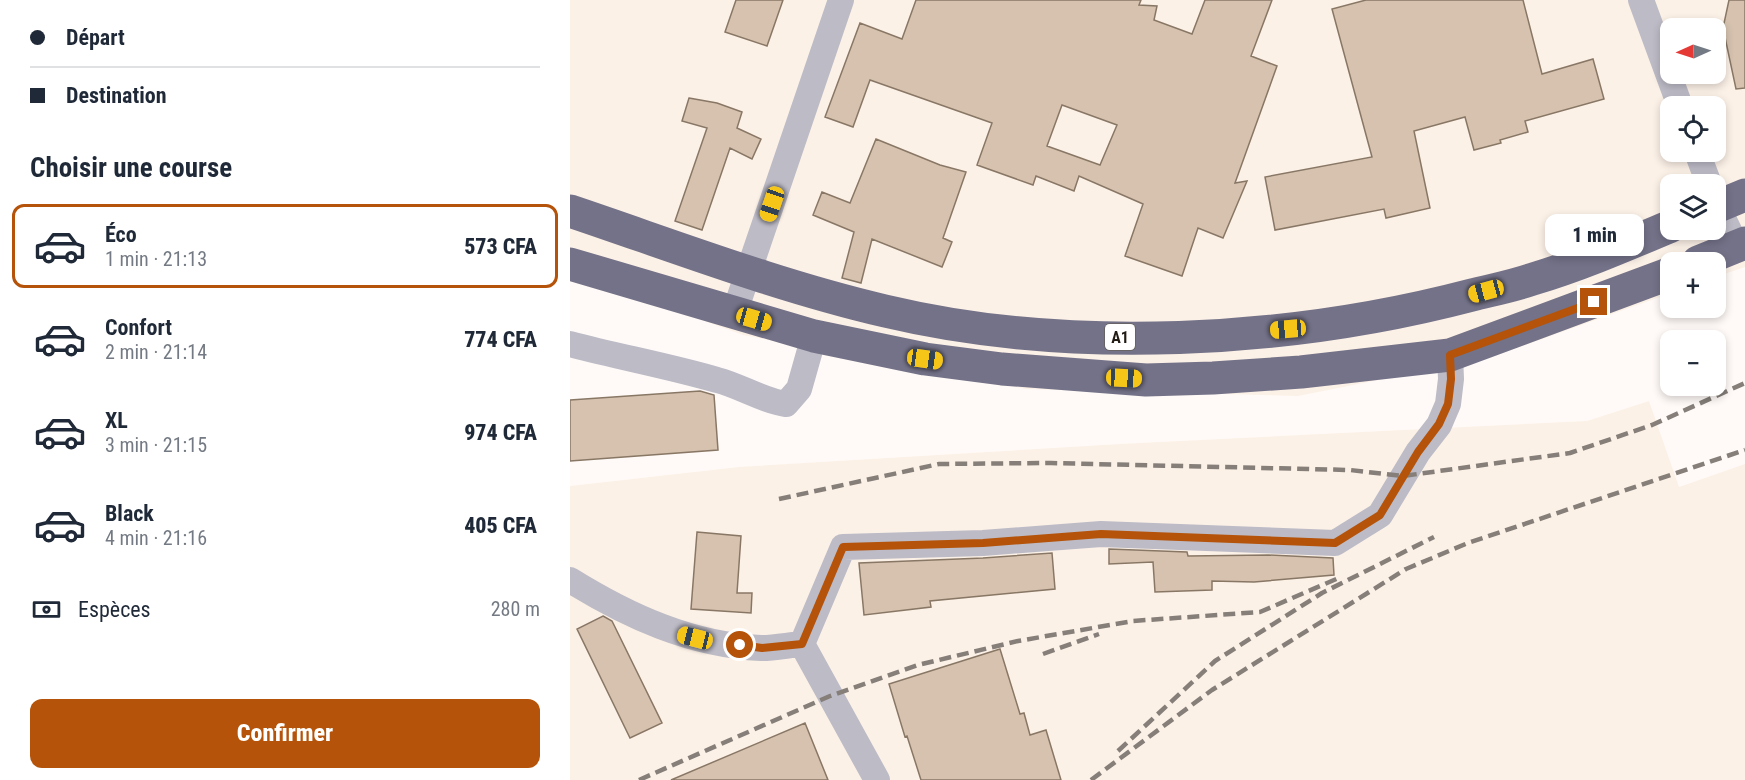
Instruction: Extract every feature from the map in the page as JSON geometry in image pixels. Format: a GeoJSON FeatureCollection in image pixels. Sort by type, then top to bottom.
{"type":"FeatureCollection","features":[{"type":"Feature","properties":{"kind":"highway","name":"A1"},"geometry":{"type":"LineString","coordinates":[[570,211],[749,272],[888,312],[1020,332],[1093,337],[1187,337],[1308,327],[1417,309],[1533,279],[1660,230]]}},
{"type":"Feature","properties":{"kind":"highway"},"geometry":{"type":"LineString","coordinates":[[1723,252],[1741,245]]}},
{"type":"Feature","properties":{"kind":"highway"},"geometry":{"type":"LineString","coordinates":[[570,264],[814,336],[925,359],[1002,369],[1146,380],[1301,372],[1450,355],[1660,277]]}},
{"type":"Feature","properties":{"kind":"lane"},"geometry":{"type":"LineString","coordinates":[[734,314],[841,0]]}},
{"type":"Feature","properties":{"kind":"lane"},"geometry":{"type":"LineString","coordinates":[[1641,0],[1676,96]]}},
{"type":"Feature","properties":{"kind":"lane"},"geometry":{"type":"LineString","coordinates":[[1726,210],[1741,245]]}},
{"type":"Feature","properties":{"kind":"lane"},"geometry":{"type":"LineString","coordinates":[[570,344],[692,372],[735,385],[775,403],[786,404],[799,389],[814,336]]}},
{"type":"Feature","properties":{"kind":"lane"},"geometry":{"type":"LineString","coordinates":[[802,644],[843,547],[983,543],[1101,534],[1335,543],[1380,515],[1418,452],[1439,424],[1448,404],[1451,379],[1450,355]]}},
{"type":"Feature","properties":{"kind":"lane"},"geometry":{"type":"LineString","coordinates":[[570,580],[602,600],[672,632],[717,643],[762,648],[802,644]]}},
{"type":"Feature","properties":{"kind":"lane"},"geometry":{"type":"LineString","coordinates":[[802,644],[877,780]]}},
{"type":"Feature","properties":{"kind":"shaded area"},"geometry":{"type":"Polygon","coordinates":[[[570,0],[1745,0],[1745,267],[1726,274],[1726,252],[1660,252],[1660,297],[1489,358],[1298,396],[1026,389],[743,335],[570,272],[570,0]]]}},
{"type":"Feature","properties":{"kind":"shaded area"},"geometry":{"type":"Polygon","coordinates":[[[1649,401],[1679,487],[1745,464],[1745,780],[570,780],[570,486],[739,467],[1120,444],[1587,421],[1649,401]]]}},
{"type":"Feature","properties":{"kind":"building"},"geometry":{"type":"Polygon","coordinates":[[[736,0],[783,0],[767,46],[725,32],[736,0]]]}},
{"type":"Feature","properties":{"kind":"building"},"geometry":{"type":"Polygon","coordinates":[[[916,0],[1141,0],[1139,5],[1157,6],[1154,20],[1192,34],[1205,0],[1272,0],[1251,56],[1277,66],[1235,183],[1247,181],[1223,238],[1198,228],[1182,276],[1125,256],[1143,204],[1079,176],[1074,191],[1036,176],[1033,185],[977,165],[992,123],[870,80],[853,127],[825,117],[860,23],[902,39],[916,0]],[[1062,105],[1047,146],[1100,165],[1117,125],[1062,105]]]}},
{"type":"Feature","properties":{"kind":"building"},"geometry":{"type":"Polygon","coordinates":[[[1366,0],[1523,0],[1542,74],[1593,59],[1604,99],[1525,121],[1528,132],[1500,140],[1501,143],[1474,150],[1465,117],[1414,131],[1430,208],[1386,218],[1384,209],[1275,230],[1265,177],[1372,157],[1332,9],[1366,0]]]}},
{"type":"Feature","properties":{"kind":"building"},"geometry":{"type":"Polygon","coordinates":[[[1729,0],[1745,0],[1745,88],[1736,89],[1726,42],[1725,18],[1729,0]]]}},
{"type":"Feature","properties":{"kind":"building"},"geometry":{"type":"Polygon","coordinates":[[[689,98],[717,103],[742,112],[737,128],[761,139],[752,159],[730,148],[702,230],[675,221],[707,128],[682,121],[689,98]]]}},
{"type":"Feature","properties":{"kind":"building"},"geometry":{"type":"Polygon","coordinates":[[[876,139],[940,165],[966,172],[943,238],[952,242],[942,267],[872,239],[861,283],[842,278],[854,232],[813,215],[822,192],[850,203],[876,139]]]}},
{"type":"Feature","properties":{"kind":"building"},"geometry":{"type":"Polygon","coordinates":[[[700,391],[714,395],[718,450],[570,461],[570,400],[700,391]]]}},
{"type":"Feature","properties":{"kind":"building"},"geometry":{"type":"Polygon","coordinates":[[[697,532],[741,536],[737,593],[752,593],[751,613],[691,609],[697,532]]]}},
{"type":"Feature","properties":{"kind":"building"},"geometry":{"type":"Polygon","coordinates":[[[1109,549],[1187,552],[1188,556],[1269,555],[1333,558],[1334,575],[1254,582],[1212,581],[1212,590],[1155,592],[1153,562],[1109,564],[1109,549]]]}},
{"type":"Feature","properties":{"kind":"building"},"geometry":{"type":"Polygon","coordinates":[[[1052,553],[1055,589],[930,601],[931,607],[864,615],[859,563],[1052,553]]]}},
{"type":"Feature","properties":{"kind":"building"},"geometry":{"type":"Polygon","coordinates":[[[603,616],[612,621],[662,723],[630,738],[577,629],[603,616]]]}},
{"type":"Feature","properties":{"kind":"building"},"geometry":{"type":"Polygon","coordinates":[[[1000,649],[1020,714],[1024,713],[1030,735],[1046,730],[1061,780],[921,780],[889,684],[1000,649]]]}},
{"type":"Feature","properties":{"kind":"building"},"geometry":{"type":"Polygon","coordinates":[[[805,723],[828,780],[671,780],[805,723]]]}},
{"type":"Feature","properties":{"kind":"railway"},"geometry":{"type":"LineString","coordinates":[[779,499],[939,464],[1051,463],[1350,470],[1403,476],[1570,453],[1652,425],[1745,383]]}},
{"type":"Feature","properties":{"kind":"railway"},"geometry":{"type":"LineString","coordinates":[[1091,780],[1212,690],[1406,569],[1468,543],[1745,450]]}},
{"type":"Feature","properties":{"kind":"railway"},"geometry":{"type":"LineString","coordinates":[[1118,751],[1215,661],[1322,593],[1434,537]]}},
{"type":"Feature","properties":{"kind":"railway"},"geometry":{"type":"LineString","coordinates":[[639,780],[830,696],[918,665],[1018,641],[1133,621],[1260,612],[1341,577]]}},
{"type":"Feature","properties":{"kind":"railway"},"geometry":{"type":"LineString","coordinates":[[1043,654],[1099,634]]}},
{"type":"Feature","properties":{"kind":"route"},"geometry":{"type":"LineString","coordinates":[[740,645],[762,648],[802,644],[843,547],[983,543],[1101,534],[1335,543],[1380,515],[1418,452],[1439,424],[1448,404],[1451,379],[1450,355],[1594,302]]}}]}
